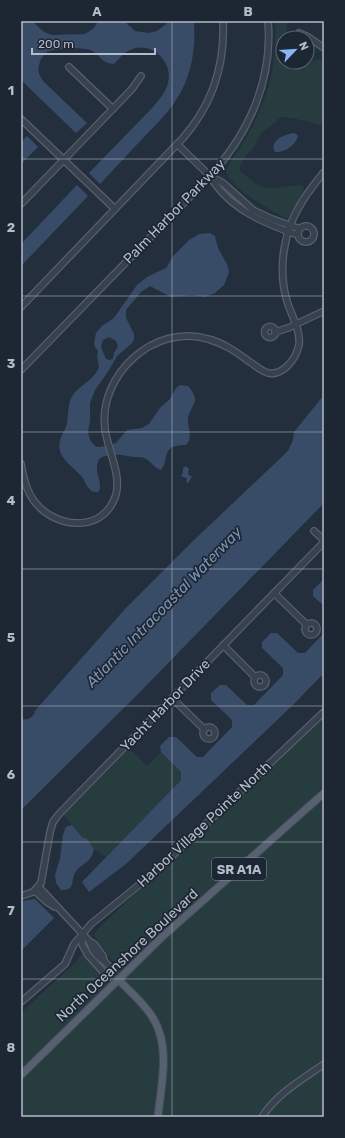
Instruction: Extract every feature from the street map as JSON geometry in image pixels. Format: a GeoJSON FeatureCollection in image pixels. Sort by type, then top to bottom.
{"type":"FeatureCollection","features":[{"type":"Feature","properties":{"kind":"main road","name":"North Oceanshore Boulevard"},"geometry":{"type":"LineString","coordinates":[[21,1075],[162,937],[324,793]]}},
{"type":"Feature","properties":{"kind":"main road"},"geometry":{"type":"LineString","coordinates":[[118,979],[144,1006],[159,1030],[164,1055],[158,1117]]}},
{"type":"Feature","properties":{"kind":"street"},"geometry":{"type":"LineString","coordinates":[[21,306],[177,144],[195,122],[206,106],[219,71],[222,51],[222,21]]}},
{"type":"Feature","properties":{"kind":"street","name":"Palm Harbor Parkway"},"geometry":{"type":"LineString","coordinates":[[21,370],[210,176],[237,142],[255,108],[262,86],[269,41],[268,21]]}},
{"type":"Feature","properties":{"kind":"street"},"geometry":{"type":"LineString","coordinates":[[315,42],[324,48]]}},
{"type":"Feature","properties":{"kind":"street"},"geometry":{"type":"LineString","coordinates":[[69,67],[113,109]]}},
{"type":"Feature","properties":{"kind":"street"},"geometry":{"type":"LineString","coordinates":[[21,204],[132,89],[141,76]]}},
{"type":"Feature","properties":{"kind":"street"},"geometry":{"type":"LineString","coordinates":[[21,119],[115,209]]}},
{"type":"Feature","properties":{"kind":"street"},"geometry":{"type":"LineString","coordinates":[[177,144],[210,176],[217,187],[242,210],[258,220],[288,232],[299,232],[290,226],[254,210],[222,183],[210,176]]}},
{"type":"Feature","properties":{"kind":"street"},"geometry":{"type":"LineString","coordinates":[[21,464],[28,490],[46,513],[60,520],[79,524],[97,518],[105,512],[112,503],[117,486],[107,437],[105,414],[111,388],[125,365],[134,357],[148,347],[163,340],[191,336],[204,338],[225,346],[265,372],[274,374],[285,368],[296,353],[299,341],[286,300],[283,280],[283,259],[288,232],[300,205],[324,172]]}},
{"type":"Feature","properties":{"kind":"street"},"geometry":{"type":"LineString","coordinates":[[228,198],[233,192]]}},
{"type":"Feature","properties":{"kind":"street"},"geometry":{"type":"LineString","coordinates":[[275,332],[286,329],[324,311]]}},
{"type":"Feature","properties":{"kind":"street"},"geometry":{"type":"LineString","coordinates":[[314,531],[324,541]]}},
{"type":"Feature","properties":{"kind":"street","name":"Yacht Harbor Drive"},"geometry":{"type":"LineString","coordinates":[[37,889],[41,882],[50,832],[53,822],[57,816],[324,541]]}},
{"type":"Feature","properties":{"kind":"street"},"geometry":{"type":"LineString","coordinates":[[274,593],[306,624]]}},
{"type":"Feature","properties":{"kind":"street"},"geometry":{"type":"LineString","coordinates":[[223,645],[255,677]]}},
{"type":"Feature","properties":{"kind":"street"},"geometry":{"type":"LineString","coordinates":[[172,698],[204,729]]}},
{"type":"Feature","properties":{"kind":"street","name":"Harbor Village Pointe North"},"geometry":{"type":"LineString","coordinates":[[21,1002],[65,964],[73,946],[95,921],[156,871],[324,712]]}},
{"type":"Feature","properties":{"kind":"street"},"geometry":{"type":"LineString","coordinates":[[21,896],[30,894],[37,889],[47,902],[57,908],[83,933],[90,942],[94,944],[103,956],[103,961]]}},
{"type":"Feature","properties":{"kind":"street"},"geometry":{"type":"LineString","coordinates":[[83,933],[82,944],[88,955],[107,976],[118,979]]}},
{"type":"Feature","properties":{"kind":"street"},"geometry":{"type":"LineString","coordinates":[[90,942],[90,946],[93,951],[113,970],[118,979]]}},
{"type":"Feature","properties":{"kind":"street"},"geometry":{"type":"LineString","coordinates":[[88,955],[93,951]]}},
{"type":"Feature","properties":{"kind":"street"},"geometry":{"type":"LineString","coordinates":[[96,964],[103,961]]}},
{"type":"Feature","properties":{"kind":"street"},"geometry":{"type":"LineString","coordinates":[[262,1117],[277,1099],[324,1064]]}},
{"type":"Feature","properties":{"kind":"green space"},"geometry":{"type":"Polygon","coordinates":[[[275,21],[287,21],[286,30],[276,30],[275,21]]]}},
{"type":"Feature","properties":{"kind":"green space"},"geometry":{"type":"Polygon","coordinates":[[[275,51],[275,70],[315,70],[315,61],[324,59],[324,124],[321,125],[293,118],[281,117],[261,134],[252,150],[245,156],[239,168],[241,172],[253,181],[266,188],[297,185],[304,187],[303,194],[289,217],[285,218],[260,204],[242,191],[228,177],[226,170],[245,140],[261,108],[273,66],[275,51]]]}},
{"type":"Feature","properties":{"kind":"green space"},"geometry":{"type":"Polygon","coordinates":[[[324,718],[324,790],[21,1070],[21,1013],[76,962],[82,953],[105,979],[118,967],[98,942],[94,934],[236,797],[324,718]]]}},
{"type":"Feature","properties":{"kind":"green space"},"geometry":{"type":"Polygon","coordinates":[[[125,744],[147,766],[161,752],[181,772],[181,780],[106,857],[94,849],[87,839],[82,837],[60,811],[125,744]]]}},
{"type":"Feature","properties":{"kind":"green space"},"geometry":{"type":"Polygon","coordinates":[[[324,796],[324,1117],[160,1117],[161,1029],[121,979],[324,796]]]}},
{"type":"Feature","properties":{"kind":"green space"},"geometry":{"type":"Polygon","coordinates":[[[118,982],[150,1017],[160,1041],[161,1062],[155,1117],[21,1117],[21,1079],[49,1049],[118,982]]]}},
{"type":"Feature","properties":{"kind":"water"},"geometry":{"type":"Polygon","coordinates":[[[21,21],[32,21],[44,32],[52,35],[85,34],[94,28],[98,21],[124,21],[135,31],[148,33],[157,31],[170,21],[194,21],[192,62],[185,84],[175,102],[163,117],[100,184],[89,173],[160,99],[166,90],[168,83],[168,68],[159,55],[146,48],[138,48],[128,51],[114,64],[106,62],[94,52],[86,49],[62,49],[47,52],[40,61],[38,67],[39,74],[44,82],[87,123],[76,133],[21,80],[21,21]]]}},
{"type":"Feature","properties":{"kind":"water"},"geometry":{"type":"Polygon","coordinates":[[[293,133],[298,136],[295,142],[286,150],[275,152],[273,148],[276,141],[283,136],[293,133]]]}},
{"type":"Feature","properties":{"kind":"water"},"geometry":{"type":"Polygon","coordinates":[[[27,136],[38,147],[21,164],[21,142],[27,136]]]}},
{"type":"Feature","properties":{"kind":"water"},"geometry":{"type":"Polygon","coordinates":[[[77,185],[88,196],[21,266],[21,244],[77,185]]]}},
{"type":"Feature","properties":{"kind":"water"},"geometry":{"type":"Polygon","coordinates":[[[210,233],[215,236],[218,248],[227,264],[229,272],[224,285],[215,293],[205,297],[193,295],[171,297],[150,286],[141,292],[126,310],[126,318],[134,334],[134,340],[117,356],[95,390],[90,403],[90,421],[88,432],[90,440],[96,447],[116,443],[127,430],[142,428],[149,424],[160,408],[170,399],[176,388],[180,385],[188,386],[193,392],[195,398],[188,418],[190,438],[186,445],[172,447],[169,449],[161,470],[142,457],[113,455],[100,458],[97,472],[100,488],[98,492],[92,491],[88,488],[82,477],[66,461],[60,452],[59,446],[66,425],[70,401],[76,391],[93,377],[99,367],[97,356],[98,351],[94,343],[96,333],[102,326],[114,318],[137,285],[147,277],[166,268],[174,255],[189,240],[199,234],[210,233]],[[109,337],[103,340],[101,347],[106,359],[113,359],[114,353],[118,346],[116,341],[109,337]]]}},
{"type":"Feature","properties":{"kind":"water","name":"Atlantic Intracoastal Waterway"},"geometry":{"type":"Polygon","coordinates":[[[324,395],[324,504],[141,691],[21,810],[21,719],[32,717],[35,713],[34,712],[125,609],[194,540],[288,451],[293,440],[294,432],[324,395]]]}},
{"type":"Feature","properties":{"kind":"water"},"geometry":{"type":"Polygon","coordinates":[[[186,466],[189,469],[188,474],[192,477],[188,483],[186,482],[187,478],[181,476],[183,468],[186,466]]]}},
{"type":"Feature","properties":{"kind":"water"},"geometry":{"type":"Polygon","coordinates":[[[322,581],[324,581],[324,606],[313,596],[313,590],[322,581]]]}},
{"type":"Feature","properties":{"kind":"water"},"geometry":{"type":"Polygon","coordinates":[[[271,633],[277,633],[298,653],[305,653],[324,633],[324,675],[320,677],[295,703],[126,864],[89,892],[82,882],[181,780],[181,772],[161,752],[160,746],[169,737],[176,737],[197,757],[203,757],[232,727],[232,720],[211,700],[211,693],[220,685],[226,685],[247,705],[254,705],[283,675],[283,668],[262,648],[262,642],[271,633]]]}},
{"type":"Feature","properties":{"kind":"water"},"geometry":{"type":"Polygon","coordinates":[[[72,825],[82,837],[87,839],[94,849],[88,861],[75,873],[70,888],[67,890],[61,890],[56,883],[55,875],[60,859],[63,835],[66,827],[72,825]]]}},
{"type":"Feature","properties":{"kind":"water"},"geometry":{"type":"Polygon","coordinates":[[[35,899],[54,918],[21,951],[21,901],[35,899]]]}}]}
